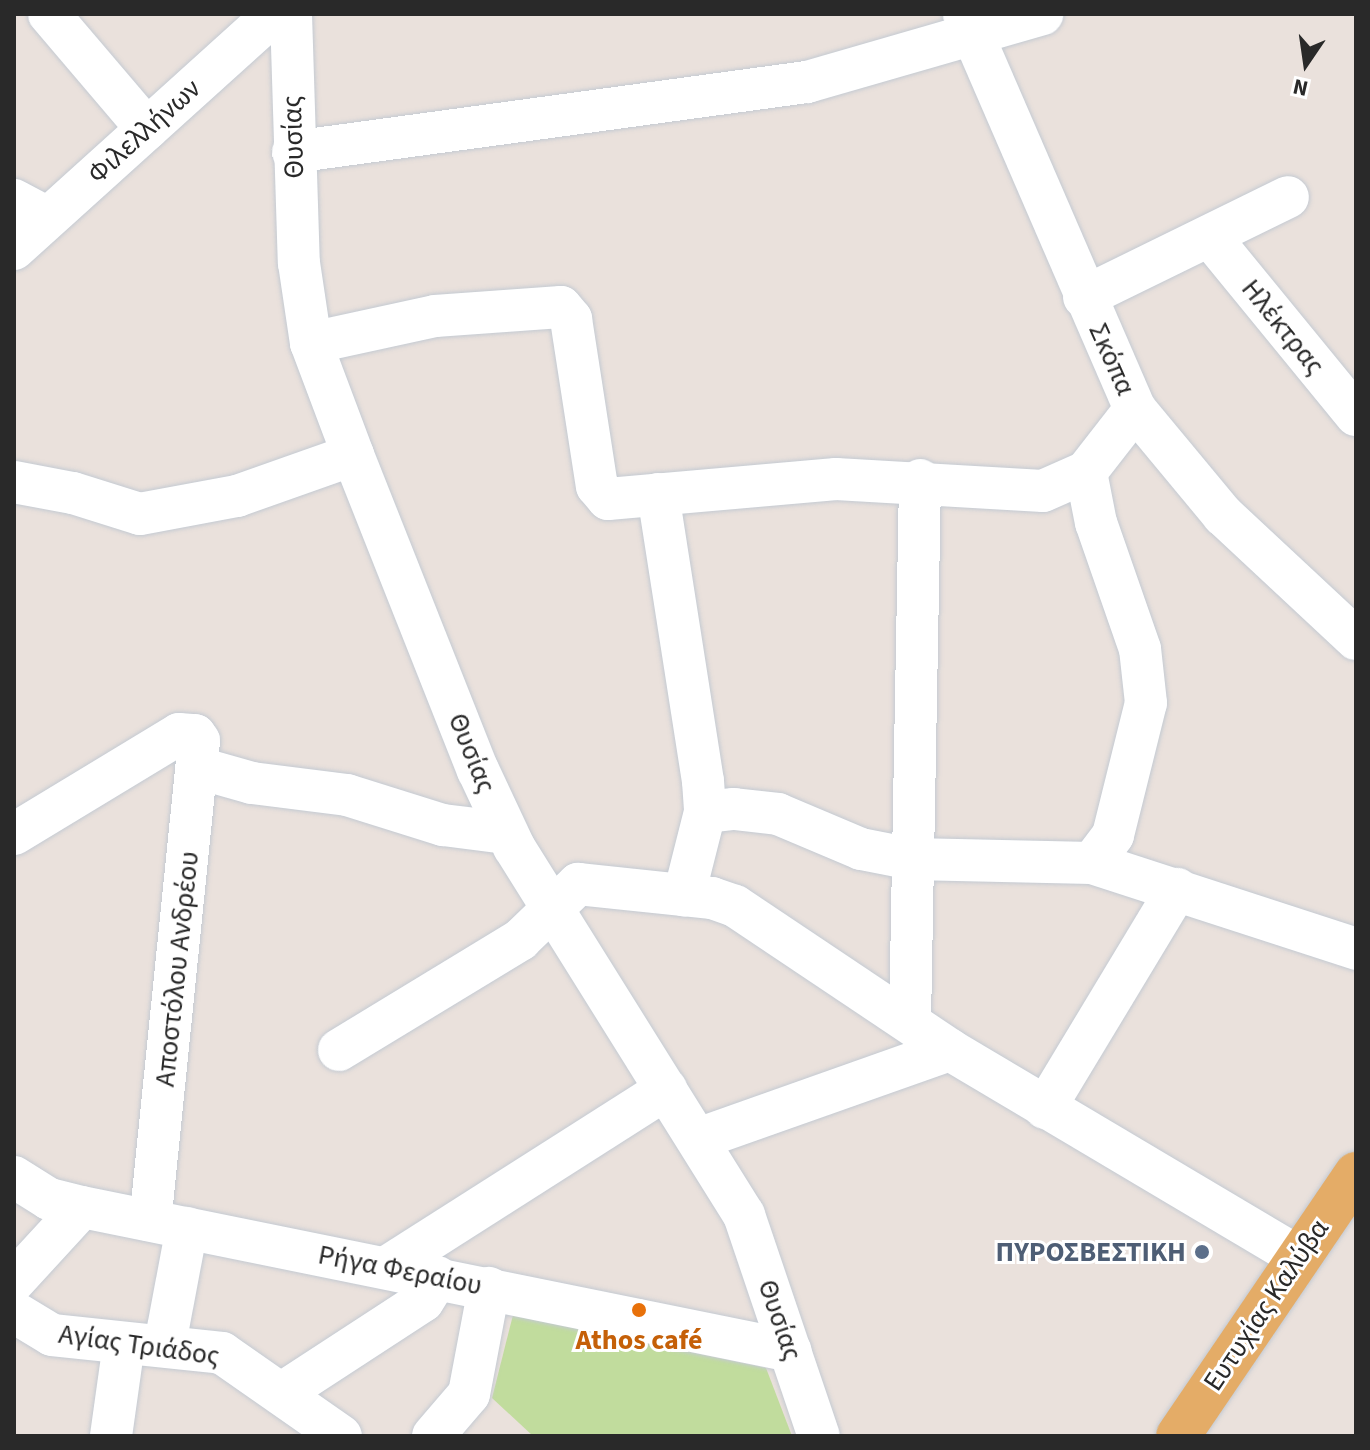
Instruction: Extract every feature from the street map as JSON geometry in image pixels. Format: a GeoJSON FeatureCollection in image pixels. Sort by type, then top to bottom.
{"type":"FeatureCollection","features":[{"type":"Feature","properties":{"kind":"main road","name":"Ευτυχίας Καλύβα"},"geometry":{"type":"LineString","coordinates":[[1172,1433],[1356,1174]]}},
{"type":"Feature","properties":{"kind":"street"},"geometry":{"type":"LineString","coordinates":[[49,14],[147,129]]}},
{"type":"Feature","properties":{"kind":"street","name":"Φιλελλήνων"},"geometry":{"type":"LineString","coordinates":[[14,249],[31,209],[147,129],[274,14]]}},
{"type":"Feature","properties":{"kind":"street","name":"Θυσίας"},"geometry":{"type":"LineString","coordinates":[[291,14],[293,152],[299,263],[311,343],[353,455],[507,833],[744,1215],[819,1436]]}},
{"type":"Feature","properties":{"kind":"street"},"geometry":{"type":"LineString","coordinates":[[293,152],[807,82],[968,24],[1042,14]]}},
{"type":"Feature","properties":{"kind":"street","name":"Σκόπα"},"geometry":{"type":"LineString","coordinates":[[968,24],[1135,409],[1223,515],[1356,639]]}},
{"type":"Feature","properties":{"kind":"street"},"geometry":{"type":"LineString","coordinates":[[1084,297],[1211,238],[1288,197]]}},
{"type":"Feature","properties":{"kind":"street","name":"Ηλέκτρας"},"geometry":{"type":"LineString","coordinates":[[1211,238],[1356,415]]}},
{"type":"Feature","properties":{"kind":"street"},"geometry":{"type":"LineString","coordinates":[[311,343],[435,316],[561,307],[571,319],[601,494],[625,500],[658,494],[836,479],[920,480],[1028,492],[1058,487],[1086,472],[1135,409]]}},
{"type":"Feature","properties":{"kind":"street"},"geometry":{"type":"LineString","coordinates":[[14,482],[73,493],[140,514],[237,496],[353,455]]}},
{"type":"Feature","properties":{"kind":"street"},"geometry":{"type":"LineString","coordinates":[[1086,472],[1096,523],[1140,649],[1146,703],[1113,835],[1092,863]]}},
{"type":"Feature","properties":{"kind":"street"},"geometry":{"type":"LineString","coordinates":[[910,1022],[920,480]]}},
{"type":"Feature","properties":{"kind":"street"},"geometry":{"type":"LineString","coordinates":[[658,494],[699,732],[705,812],[684,895]]}},
{"type":"Feature","properties":{"kind":"street"},"geometry":{"type":"LineString","coordinates":[[14,834],[189,751],[252,783],[347,795],[443,825],[507,833]]}},
{"type":"Feature","properties":{"kind":"street","name":"Αποστόλου Ανδρέου"},"geometry":{"type":"LineString","coordinates":[[165,1344],[189,751]]}},
{"type":"Feature","properties":{"kind":"street"},"geometry":{"type":"LineString","coordinates":[[705,812],[734,809],[778,814],[861,849],[912,859],[1031,866],[1092,863],[1356,949]]}},
{"type":"Feature","properties":{"kind":"street"},"geometry":{"type":"LineString","coordinates":[[339,1050],[520,940],[578,884],[684,895],[735,906],[950,1050],[1298,1257]]}},
{"type":"Feature","properties":{"kind":"street"},"geometry":{"type":"LineString","coordinates":[[1045,1108],[1177,889]]}},
{"type":"Feature","properties":{"kind":"street"},"geometry":{"type":"LineString","coordinates":[[698,1139],[950,1050]]}},
{"type":"Feature","properties":{"kind":"street"},"geometry":{"type":"LineString","coordinates":[[387,1267],[666,1089]]}},
{"type":"Feature","properties":{"kind":"street","name":"Ρήγα Φεραίου"},"geometry":{"type":"LineString","coordinates":[[14,1177],[49,1199],[82,1207],[791,1351]]}},
{"type":"Feature","properties":{"kind":"street"},"geometry":{"type":"LineString","coordinates":[[14,1281],[82,1207]]}},
{"type":"Feature","properties":{"kind":"street"},"geometry":{"type":"LineString","coordinates":[[282,1393],[423,1301],[438,1277]]}},
{"type":"Feature","properties":{"kind":"street"},"geometry":{"type":"LineString","coordinates":[[456,1428],[471,1386],[489,1288]]}},
{"type":"Feature","properties":{"kind":"street","name":"Αγίας Τριάδος"},"geometry":{"type":"LineString","coordinates":[[14,1312],[52,1335],[124,1344],[165,1344],[222,1353],[341,1436]]}},
{"type":"Feature","properties":{"kind":"street"},"geometry":{"type":"LineString","coordinates":[[111,1436],[124,1344]]}},
{"type":"Feature","properties":{"kind":"green space"},"geometry":{"type":"Polygon","coordinates":[[[513,1315],[766,1368],[792,1436],[533,1436],[492,1398],[513,1315]]]}},
{"type":"Feature","properties":{"kind":"place","name":"ΠΥΡΟΣΒΕΣΤΙΚΗ"},"geometry":{"type":"Point","coordinates":[1202,1252]}},
{"type":"Feature","properties":{"kind":"place","name":"Athos café"},"geometry":{"type":"Point","coordinates":[639,1310]}}]}
